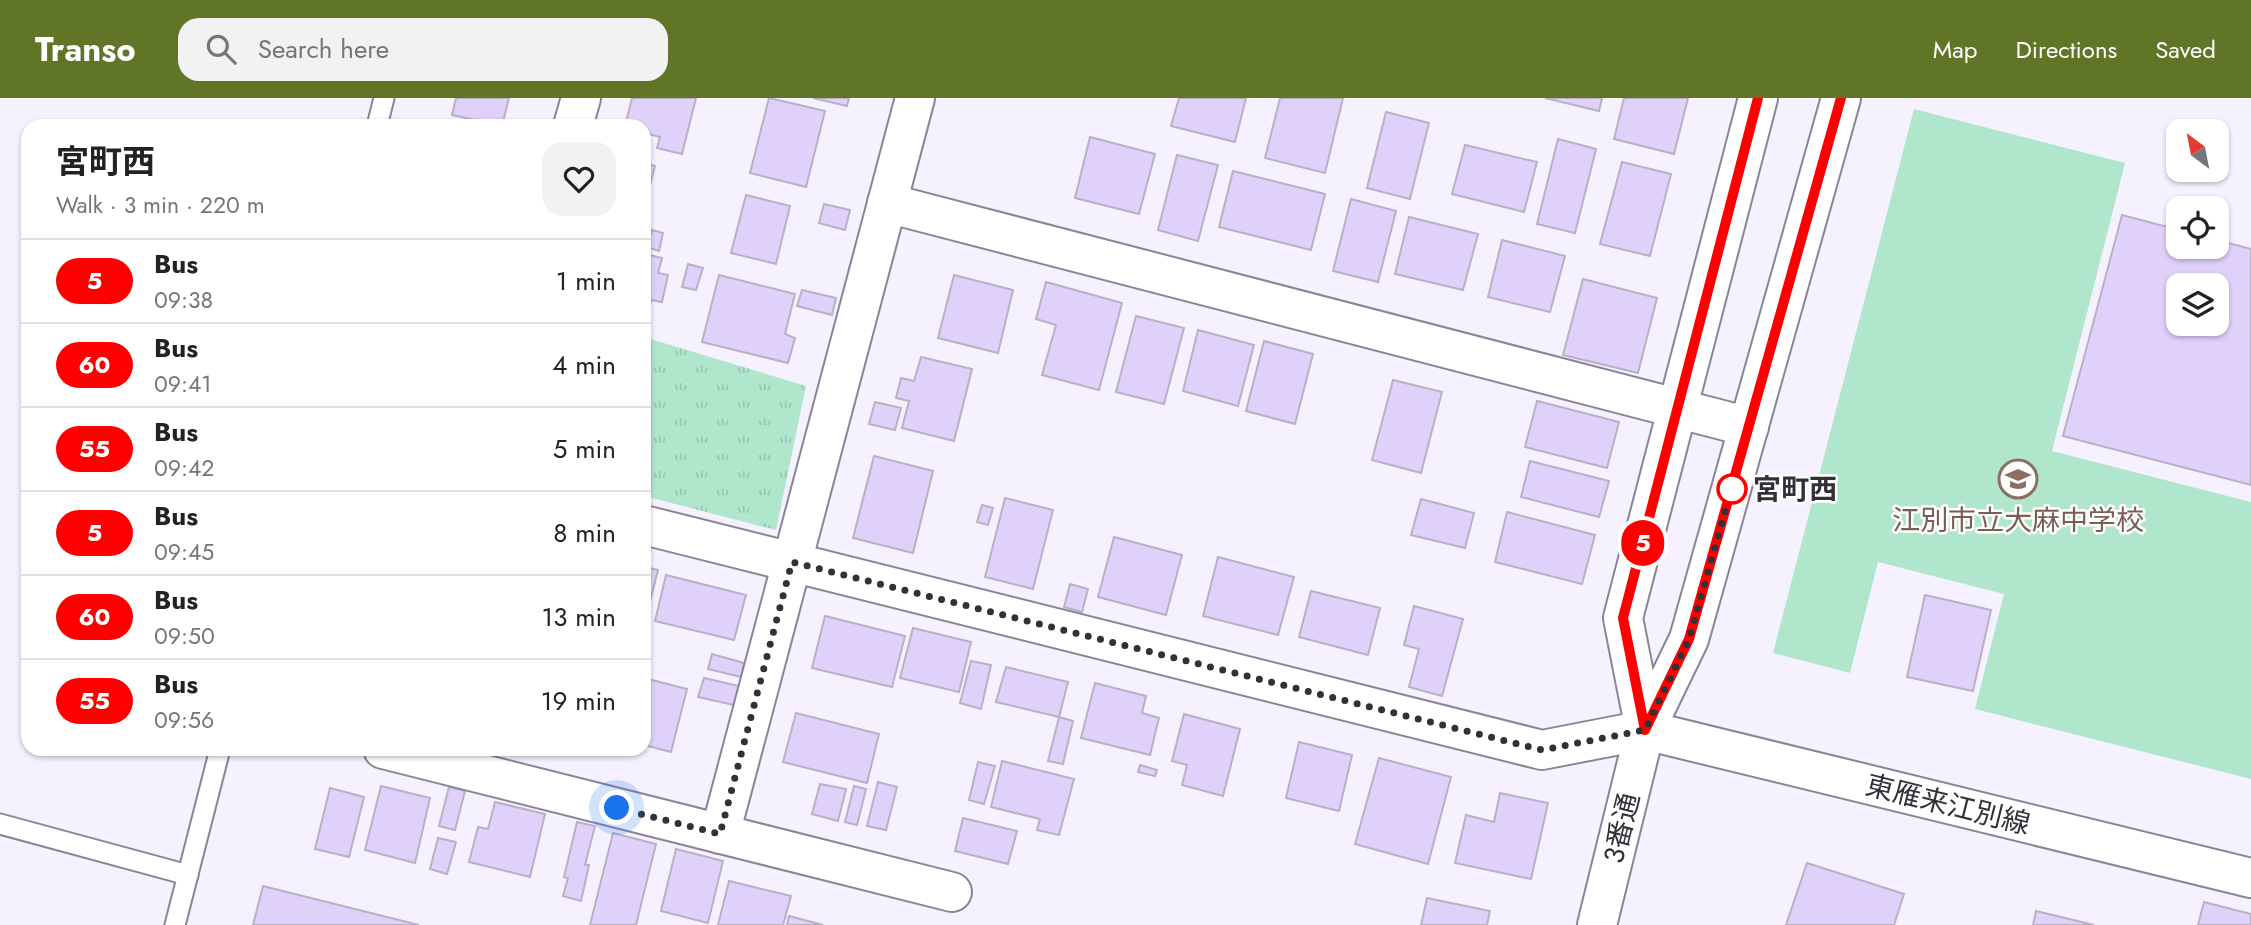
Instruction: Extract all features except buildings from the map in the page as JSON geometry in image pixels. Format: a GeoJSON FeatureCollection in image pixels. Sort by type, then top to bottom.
{"type":"FeatureCollection","features":[{"type":"Feature","properties":{"kind":"street"},"geometry":{"type":"LineString","coordinates":[[575,119],[581,98]]}},
{"type":"Feature","properties":{"kind":"street"},"geometry":{"type":"LineString","coordinates":[[720,834],[915,98]]}},
{"type":"Feature","properties":{"kind":"street","name":"3番通"},"geometry":{"type":"LineString","coordinates":[[1645,730],[1623,618],[1758,98]]}},
{"type":"Feature","properties":{"kind":"street","name":"3番通"},"geometry":{"type":"LineString","coordinates":[[1597,925],[1645,730],[1689,639],[1841,98]]}},
{"type":"Feature","properties":{"kind":"street"},"geometry":{"type":"LineString","coordinates":[[887,203],[1749,427]]}},
{"type":"Feature","properties":{"kind":"street"},"geometry":{"type":"LineString","coordinates":[[651,527],[1542,750],[1645,730]]}},
{"type":"Feature","properties":{"kind":"street","name":"東雁来江別線"},"geometry":{"type":"LineString","coordinates":[[1645,730],[2251,878]]}},
{"type":"Feature","properties":{"kind":"street"},"geometry":{"type":"LineString","coordinates":[[411,756],[952,891]]}},
{"type":"Feature","properties":{"kind":"lane"},"geometry":{"type":"LineString","coordinates":[[379,119],[384,98]]}},
{"type":"Feature","properties":{"kind":"lane"},"geometry":{"type":"LineString","coordinates":[[175,925],[218,756]]}},
{"type":"Feature","properties":{"kind":"lane"},"geometry":{"type":"LineString","coordinates":[[0,824],[188,875]]}},
{"type":"Feature","properties":{"kind":"green space","name":"江別市立大麻中学校"},"geometry":{"type":"Polygon","coordinates":[[[1914,109],[2125,163],[2052,451],[2251,502],[2251,779],[1975,709],[2004,594],[1878,562],[1850,673],[1773,653],[1914,109]]]}},
{"type":"Feature","properties":{"kind":"green space"},"geometry":{"type":"Polygon","coordinates":[[[651,339],[806,386],[776,530],[651,498],[651,339]]]}},
{"type":"Feature","properties":{"kind":"bus line","name":"5"},"geometry":{"type":"LineString","coordinates":[[1758,98],[1623,618],[1645,730],[1689,639],[1841,98]]}},
{"type":"Feature","properties":{"kind":"place","name":"江別市立大麻中学校"},"geometry":{"type":"Point","coordinates":[2018,479]}},
{"type":"Feature","properties":{"kind":"place","name":"宮町西"},"geometry":{"type":"Point","coordinates":[1732,489]}},
{"type":"Feature","properties":{"kind":"route"},"geometry":{"type":"LineString","coordinates":[[617,808],[720,834],[792,562],[1542,750],[1645,730],[1689,639],[1734,480],[1732,489]]}}]}
